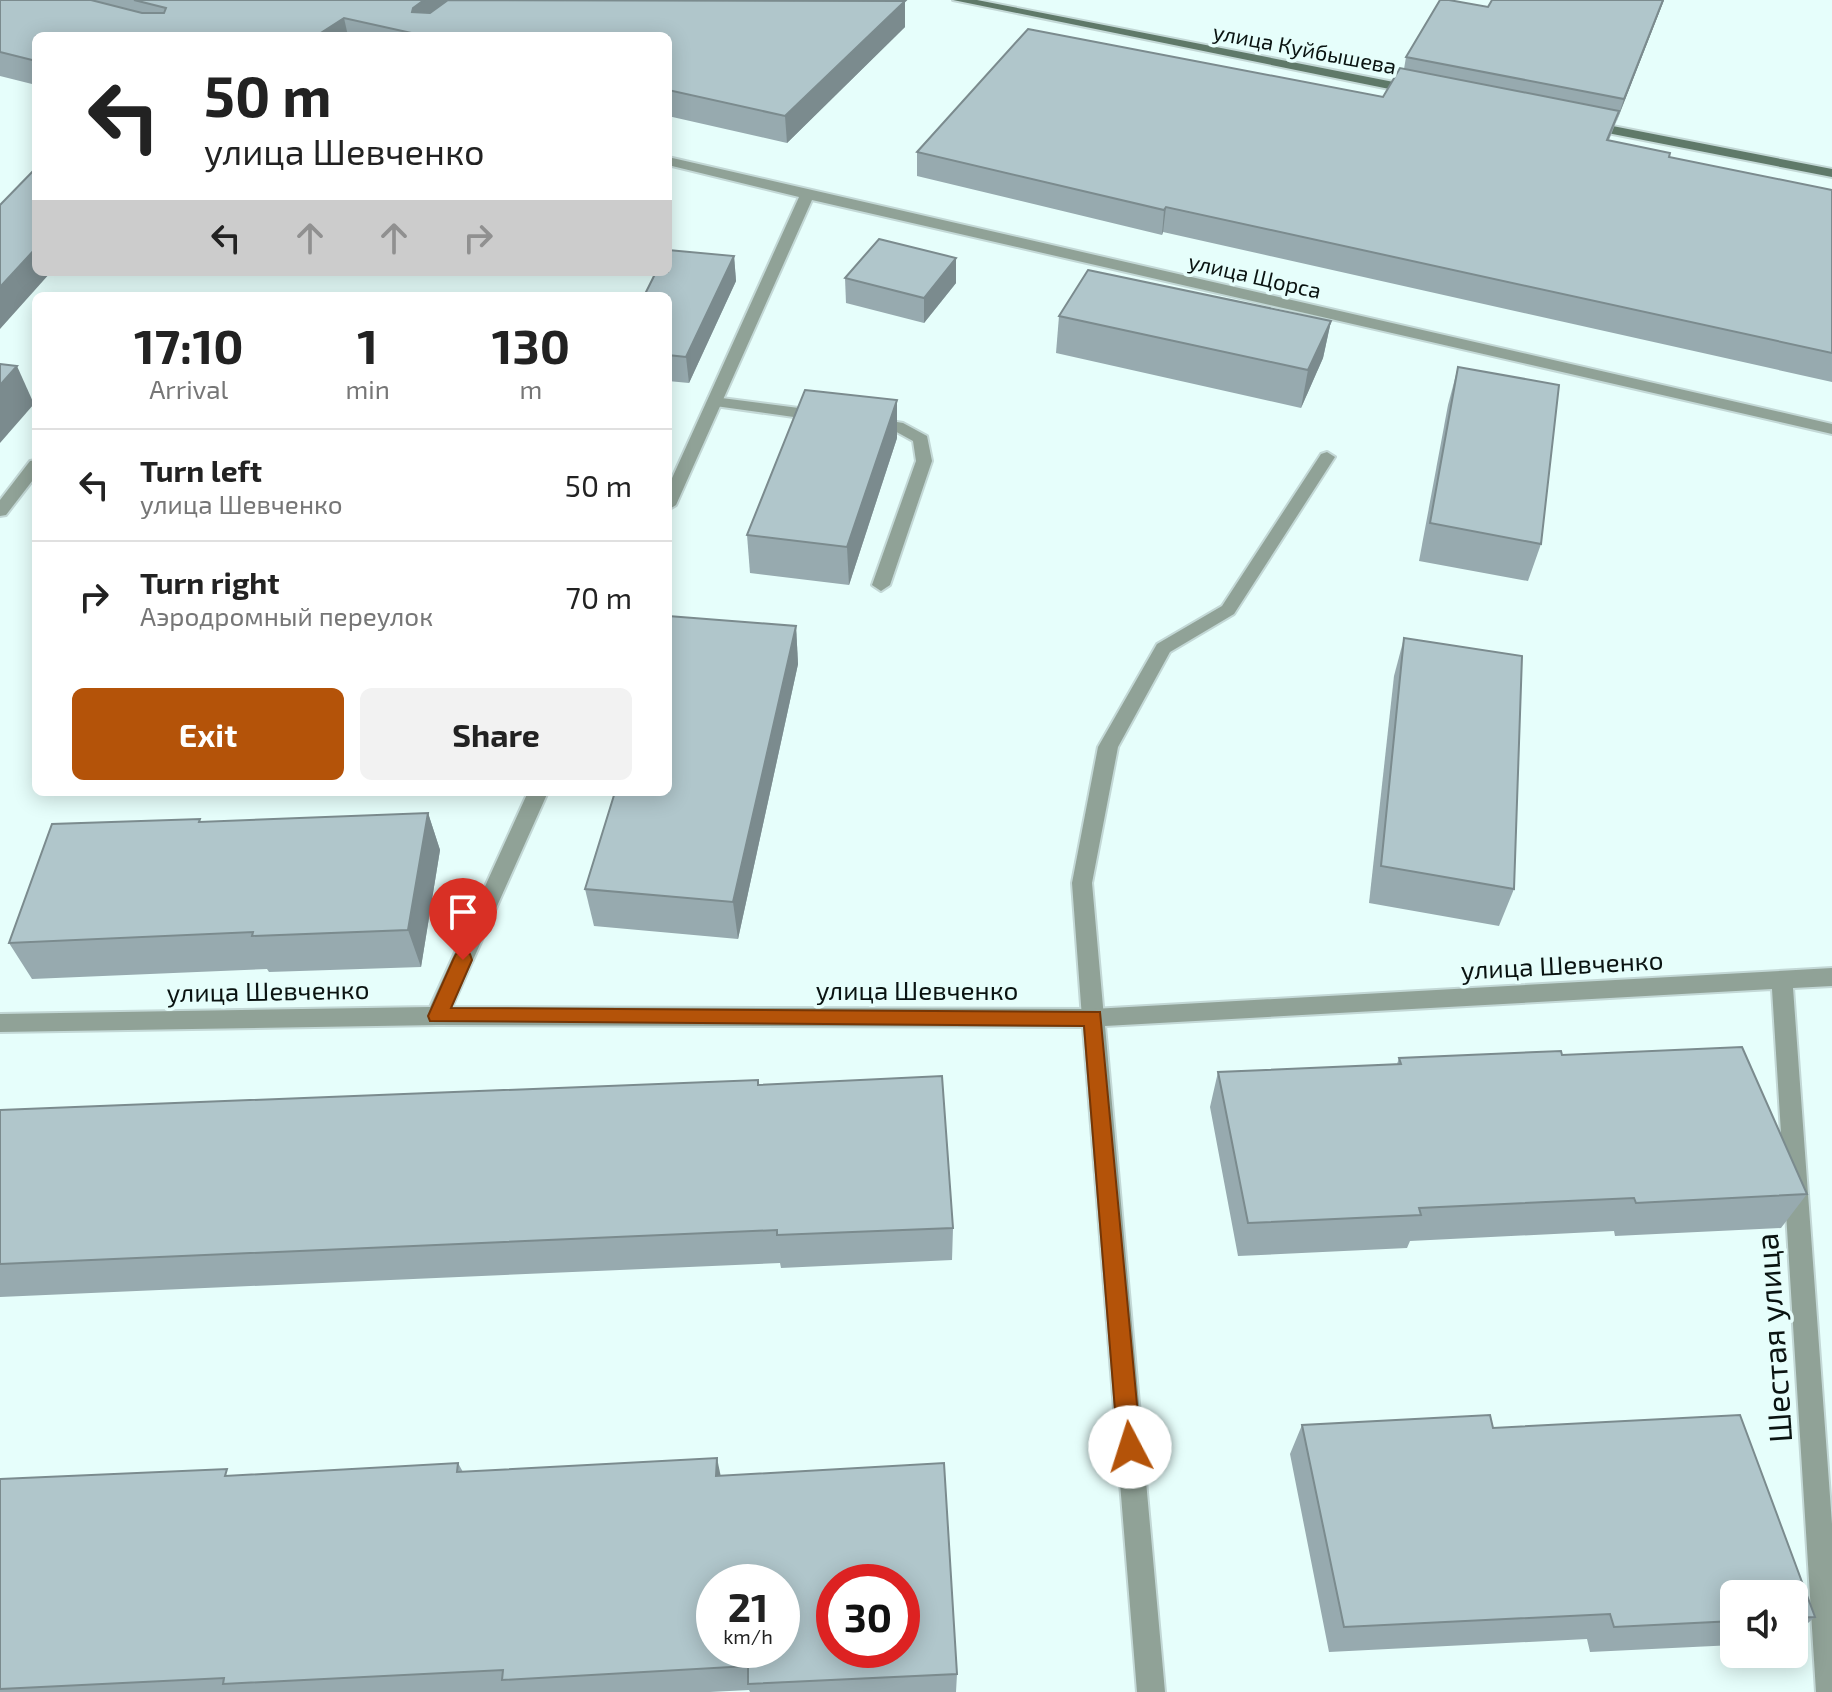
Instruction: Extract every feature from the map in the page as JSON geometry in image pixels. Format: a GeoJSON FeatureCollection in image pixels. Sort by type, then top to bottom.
{"type":"FeatureCollection","features":[{"type":"Feature","properties":{"kind":"street","name":"улица Куйбышева"},"geometry":{"type":"LineString","coordinates":[[959,0],[1427,93]]}},
{"type":"Feature","properties":{"kind":"street"},"geometry":{"type":"LineString","coordinates":[[1567,121],[1832,173]]}},
{"type":"Feature","properties":{"kind":"street","name":"улица Щорса"},"geometry":{"type":"LineString","coordinates":[[672,162],[1832,429]]}},
{"type":"Feature","properties":{"kind":"street"},"geometry":{"type":"LineString","coordinates":[[672,496],[807,195]]}},
{"type":"Feature","properties":{"kind":"street"},"geometry":{"type":"LineString","coordinates":[[714,402],[897,426],[921,439],[924,461],[881,585]]}},
{"type":"Feature","properties":{"kind":"street"},"geometry":{"type":"LineString","coordinates":[[1151,1692],[1082,883],[1108,747],[1163,648],[1228,610],[1327,457]]}},
{"type":"Feature","properties":{"kind":"street"},"geometry":{"type":"LineString","coordinates":[[0,511],[32,470]]}},
{"type":"Feature","properties":{"kind":"street"},"geometry":{"type":"LineString","coordinates":[[437,1016],[536,796]]}},
{"type":"Feature","properties":{"kind":"street","name":"улица Шевченко"},"geometry":{"type":"LineString","coordinates":[[0,1023],[437,1016],[1093,1018],[1832,977]]}},
{"type":"Feature","properties":{"kind":"street","name":"Шестая улица"},"geometry":{"type":"LineString","coordinates":[[1782,980],[1830,1692]]}},
{"type":"Feature","properties":{"kind":"building"},"geometry":{"type":"Polygon","coordinates":[[[0,0],[91,0],[142,13],[164,13],[166,8],[134,0],[424,0],[412,12],[430,13],[448,0],[905,1],[785,116],[672,91],[672,32],[407,32],[344,18],[322,32],[32,32],[32,60],[0,52],[0,0]]]}},
{"type":"Feature","properties":{"kind":"building"},"geometry":{"type":"Polygon","coordinates":[[[1440,0],[1488,7],[1492,0],[1663,0],[1624,99],[1406,57],[1440,0]]]}},
{"type":"Feature","properties":{"kind":"building"},"geometry":{"type":"Polygon","coordinates":[[[1028,29],[1383,97],[1400,68],[1619,111],[1607,140],[1670,153],[1669,157],[1832,190],[1832,353],[1166,207],[1164,210],[917,152],[1028,29]]]}},
{"type":"Feature","properties":{"kind":"building"},"geometry":{"type":"Polygon","coordinates":[[[32,172],[32,252],[0,287],[0,205],[32,172]]]}},
{"type":"Feature","properties":{"kind":"building"},"geometry":{"type":"Polygon","coordinates":[[[879,239],[956,258],[924,298],[845,278],[879,239]]]}},
{"type":"Feature","properties":{"kind":"building"},"geometry":{"type":"Polygon","coordinates":[[[672,250],[734,256],[686,357],[672,355],[672,292],[646,292],[654,276],[672,276],[672,250]]]}},
{"type":"Feature","properties":{"kind":"building"},"geometry":{"type":"Polygon","coordinates":[[[1088,270],[1331,321],[1308,370],[1059,316],[1088,270]]]}},
{"type":"Feature","properties":{"kind":"building"},"geometry":{"type":"Polygon","coordinates":[[[0,364],[17,366],[0,385],[0,364]]]}},
{"type":"Feature","properties":{"kind":"building"},"geometry":{"type":"Polygon","coordinates":[[[1458,367],[1559,385],[1541,544],[1430,523],[1458,367]]]}},
{"type":"Feature","properties":{"kind":"building"},"geometry":{"type":"Polygon","coordinates":[[[805,390],[897,400],[847,547],[747,535],[805,390]]]}},
{"type":"Feature","properties":{"kind":"building"},"geometry":{"type":"Polygon","coordinates":[[[672,616],[796,626],[733,902],[585,889],[614,796],[672,796],[672,616]]]}},
{"type":"Feature","properties":{"kind":"building"},"geometry":{"type":"Polygon","coordinates":[[[1404,638],[1522,656],[1514,889],[1381,866],[1404,638]]]}},
{"type":"Feature","properties":{"kind":"building"},"geometry":{"type":"Polygon","coordinates":[[[428,813],[408,930],[252,936],[253,932],[9,943],[52,824],[428,813]]]}},
{"type":"Feature","properties":{"kind":"building"},"geometry":{"type":"Polygon","coordinates":[[[1742,1047],[1807,1194],[1636,1203],[1634,1198],[1419,1208],[1421,1215],[1248,1223],[1218,1072],[1401,1064],[1399,1058],[1742,1047]]]}},
{"type":"Feature","properties":{"kind":"building"},"geometry":{"type":"Polygon","coordinates":[[[942,1076],[953,1228],[777,1235],[777,1230],[0,1264],[0,1110],[758,1080],[758,1085],[942,1076]]]}},
{"type":"Feature","properties":{"kind":"building"},"geometry":{"type":"Polygon","coordinates":[[[1490,1415],[1493,1428],[1740,1415],[1801,1580],[1720,1580],[1720,1622],[1614,1627],[1610,1614],[1344,1627],[1302,1425],[1490,1415]]]}},
{"type":"Feature","properties":{"kind":"building"},"geometry":{"type":"Polygon","coordinates":[[[717,1458],[716,1476],[944,1463],[957,1674],[748,1684],[748,1668],[800,1668],[800,1564],[696,1564],[696,1668],[713,1668],[502,1680],[503,1670],[223,1684],[224,1678],[0,1689],[0,1479],[227,1469],[225,1476],[458,1463],[457,1472],[717,1458]]]}},
{"type":"Feature","properties":{"kind":"building"},"geometry":{"type":"Polygon","coordinates":[[[1808,1598],[1815,1617],[1808,1617],[1808,1598]]]}},
{"type":"Feature","properties":{"kind":"route"},"geometry":{"type":"LineString","coordinates":[[463,960],[437,1016],[1093,1018],[1130,1447]]}}]}
